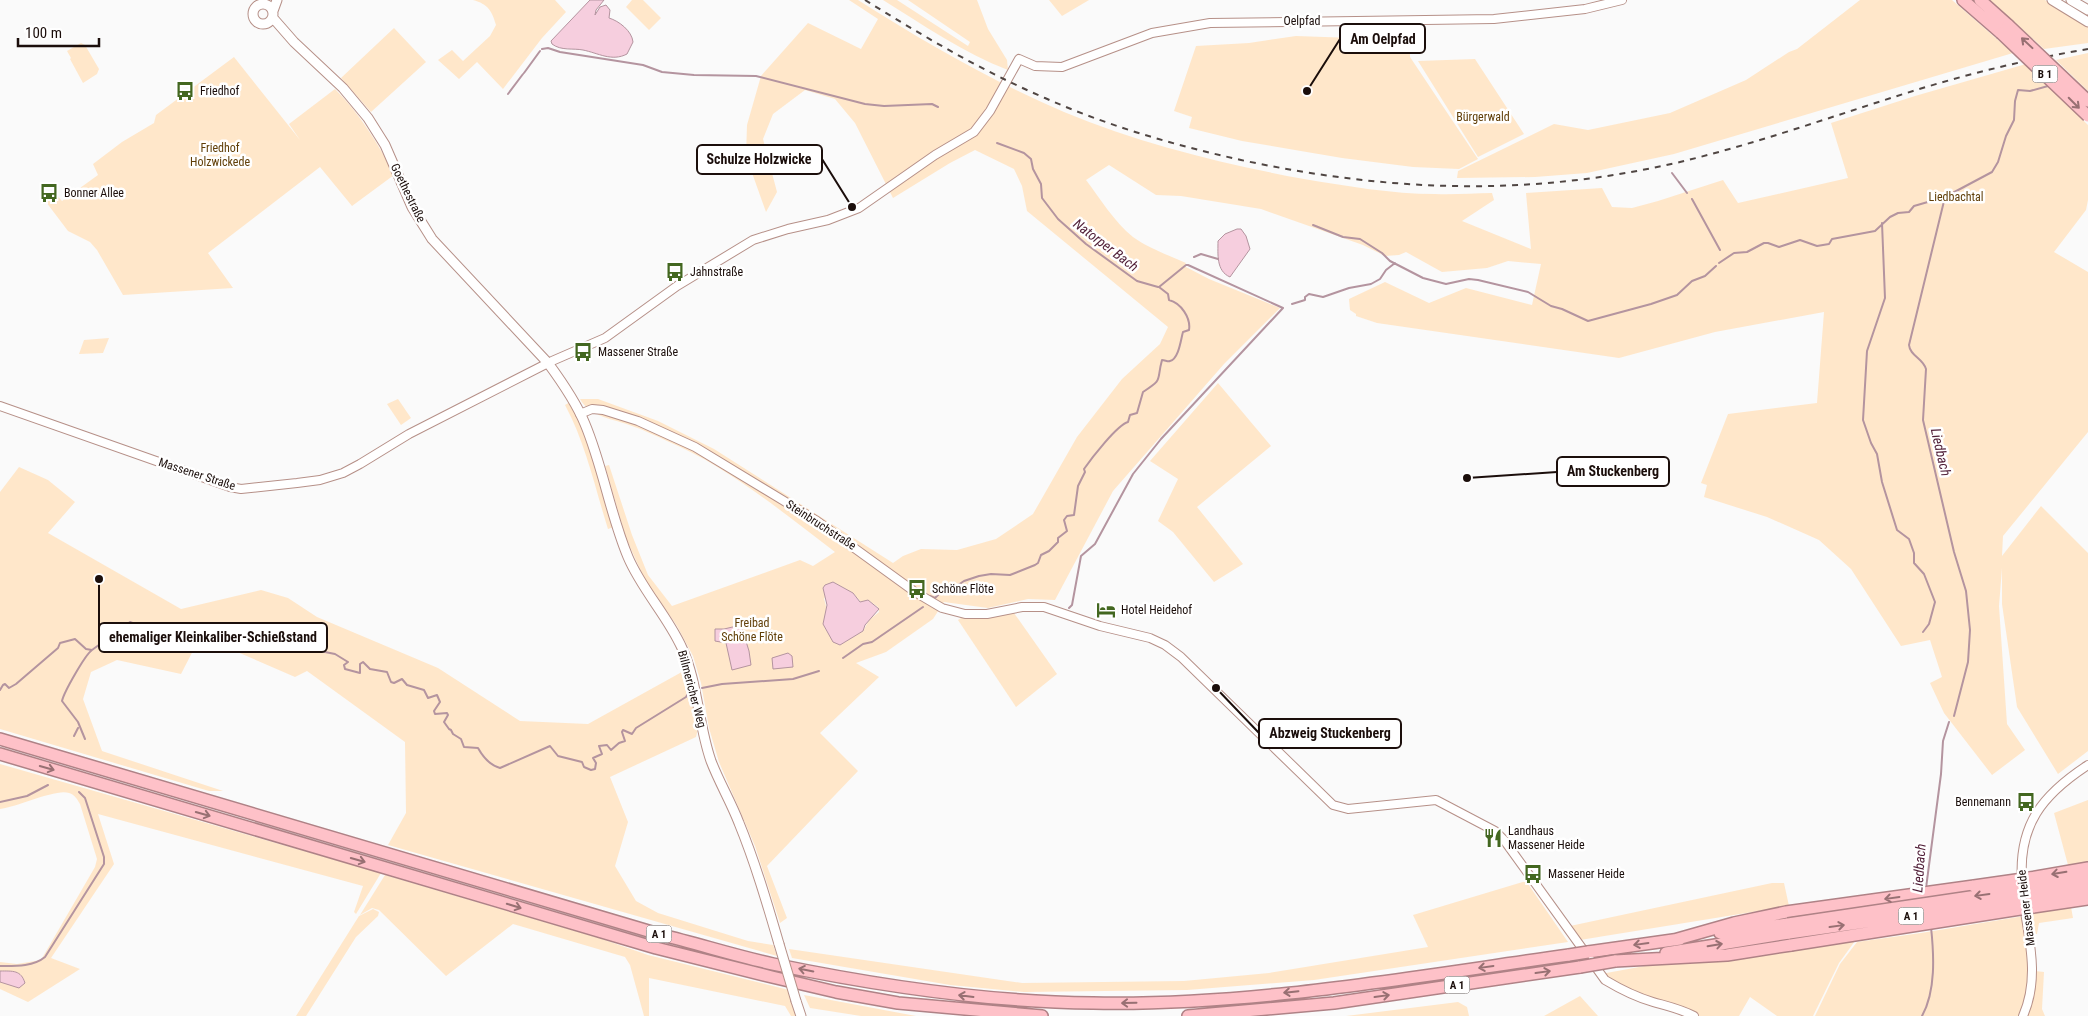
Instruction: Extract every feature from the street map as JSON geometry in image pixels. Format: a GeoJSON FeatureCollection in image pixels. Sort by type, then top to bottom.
{"type":"FeatureCollection","features":[{"type":"Feature","properties":{"kind":"highway","name":"B 1"},"geometry":{"type":"LineString","coordinates":[[1963,0],[2004,29],[2088,101]]}},
{"type":"Feature","properties":{"kind":"highway","name":"B 1"},"geometry":{"type":"LineString","coordinates":[[1980,0],[2004,29],[2088,116]]}},
{"type":"Feature","properties":{"kind":"highway","name":"A 1"},"geometry":{"type":"LineString","coordinates":[[0,739],[662,935],[771,963],[898,988],[978,997],[1094,1004],[1205,1001],[1339,988],[1674,940],[1789,928]]}},
{"type":"Feature","properties":{"kind":"highway","name":"A 1"},"geometry":{"type":"LineString","coordinates":[[0,754],[647,945],[772,978],[898,1003],[1042,1016]]}},
{"type":"Feature","properties":{"kind":"highway"},"geometry":{"type":"LineString","coordinates":[[2031,893],[2088,868]]}},
{"type":"Feature","properties":{"kind":"highway"},"geometry":{"type":"LineString","coordinates":[[1789,928],[2031,893],[2088,879]]}},
{"type":"Feature","properties":{"kind":"highway"},"geometry":{"type":"LineString","coordinates":[[1789,928],[2031,893],[2088,890]]}},
{"type":"Feature","properties":{"kind":"highway"},"geometry":{"type":"LineString","coordinates":[[2031,893],[2088,900]]}},
{"type":"Feature","properties":{"kind":"highway","name":"A 1"},"geometry":{"type":"LineString","coordinates":[[1188,1016],[1334,1003],[1615,961],[1727,955],[1789,928]]}},
{"type":"Feature","properties":{"kind":"main road"},"geometry":{"type":"LineString","coordinates":[[270,12],[277,0]]}},
{"type":"Feature","properties":{"kind":"main road"},"geometry":{"type":"LineString","coordinates":[[2052,0],[2088,22]]}},
{"type":"Feature","properties":{"kind":"main road"},"geometry":{"type":"LineString","coordinates":[[2072,0],[2088,10]]}},
{"type":"Feature","properties":{"kind":"main road","name":"Goethestraße"},"geometry":{"type":"LineString","coordinates":[[270,12],[294,42],[343,88],[368,118],[385,145],[412,207],[432,239],[548,363]]}},
{"type":"Feature","properties":{"kind":"main road","name":"Billmericher Weg"},"geometry":{"type":"LineString","coordinates":[[548,363],[564,385],[580,414],[597,456],[612,510],[628,556],[640,580],[664,614],[682,649],[689,668],[700,721],[711,760],[739,821],[754,863],[801,1016]]}},
{"type":"Feature","properties":{"kind":"street","name":"Oelpfad"},"geometry":{"type":"LineString","coordinates":[[1019,60],[1036,66],[1062,67],[1152,33],[1210,22],[1494,19],[1585,9],[1622,0]]}},
{"type":"Feature","properties":{"kind":"street","name":"Massener Straße"},"geometry":{"type":"LineString","coordinates":[[0,406],[241,489],[320,480],[343,473],[409,434],[548,363],[608,336],[682,282],[753,240],[780,231],[828,220],[849,213],[872,201],[935,155],[974,132],[985,118],[1019,60]]}},
{"type":"Feature","properties":{"kind":"street","name":"Steinbruchstraße"},"geometry":{"type":"LineString","coordinates":[[580,414],[592,409],[603,410],[638,422],[695,447],[817,521],[907,587],[942,608],[965,614],[987,614],[1036,606],[1108,628],[1150,638],[1172,650],[1333,805],[1348,809],[1436,800],[1495,831],[1504,840],[1605,980],[1622,990],[1694,1016]]}},
{"type":"Feature","properties":{"kind":"street","name":"Massener Heide"},"geometry":{"type":"LineString","coordinates":[[2023,1016],[2030,997],[2032,971],[2022,893],[2021,866],[2024,840],[2032,820],[2045,801],[2064,783],[2088,765]]}},
{"type":"Feature","properties":{"kind":"green space"},"geometry":{"type":"Polygon","coordinates":[[[473,0],[555,0],[566,12],[542,38],[503,89],[477,62],[459,79],[438,60],[452,50],[463,61],[490,36],[496,25],[493,16],[486,6],[473,0]]]}},
{"type":"Feature","properties":{"kind":"green space"},"geometry":{"type":"Polygon","coordinates":[[[632,0],[643,0],[661,18],[649,30],[626,7],[632,0]]]}},
{"type":"Feature","properties":{"kind":"green space"},"geometry":{"type":"Polygon","coordinates":[[[849,0],[858,0],[959,60],[1037,100],[1123,134],[1182,152],[1304,179],[1370,189],[1419,194],[1492,193],[1494,200],[1462,221],[1531,249],[1526,193],[1602,188],[1612,207],[1632,208],[1723,180],[1738,203],[1848,178],[1831,123],[1915,96],[2026,64],[2088,125],[2088,200],[2086,210],[2054,252],[2088,272],[2088,432],[2003,536],[2002,556],[2041,506],[2088,553],[2088,751],[2058,774],[2017,707],[2002,604],[2002,568],[1999,606],[2007,724],[2025,750],[1992,775],[1944,713],[1930,683],[1942,677],[1930,640],[1901,646],[1851,569],[1819,540],[1767,517],[1704,497],[1707,485],[1701,483],[1728,414],[1817,403],[1824,312],[1715,332],[1619,358],[1377,323],[1356,316],[1350,310],[1349,299],[1385,282],[1429,303],[1466,288],[1532,305],[1541,264],[1508,261],[1487,268],[1442,272],[1406,252],[1399,255],[1385,256],[1363,245],[1261,209],[1181,196],[1156,195],[1109,165],[1086,180],[1113,217],[1133,237],[1152,248],[1186,263],[1184,266],[1209,279],[1280,308],[1224,364],[1113,491],[1055,600],[1028,599],[988,608],[944,602],[933,619],[886,652],[856,663],[879,677],[820,733],[858,771],[767,866],[787,918],[780,923],[755,846],[719,762],[709,728],[701,683],[693,656],[677,626],[644,578],[626,538],[605,466],[609,465],[632,535],[648,575],[672,606],[800,560],[813,566],[835,552],[775,506],[712,464],[645,431],[596,414],[584,405],[580,399],[598,399],[658,421],[714,449],[893,563],[903,556],[921,549],[957,550],[996,539],[1033,514],[1077,437],[1122,379],[1160,344],[1168,327],[1027,211],[1022,186],[1014,169],[975,150],[893,198],[855,123],[835,99],[805,90],[773,114],[763,139],[777,192],[766,212],[746,156],[747,125],[761,76],[808,23],[861,49],[878,19],[849,0]],[[833,582],[824,599],[826,613],[824,625],[831,637],[840,645],[863,631],[869,620],[879,612],[878,607],[868,600],[861,602],[853,593],[833,582]]]}},
{"type":"Feature","properties":{"kind":"green space"},"geometry":{"type":"Polygon","coordinates":[[[883,0],[897,0],[968,46],[970,42],[908,0],[977,0],[988,29],[1007,60],[1008,70],[960,47],[883,0]]]}},
{"type":"Feature","properties":{"kind":"green space"},"geometry":{"type":"Polygon","coordinates":[[[1049,0],[1089,0],[1062,16],[1049,0]]]}},
{"type":"Feature","properties":{"kind":"green space"},"geometry":{"type":"Polygon","coordinates":[[[1860,0],[1952,0],[2013,53],[1674,154],[1587,173],[1535,177],[1457,178],[1458,171],[1554,124],[1588,130],[1670,113],[1746,80],[1789,52],[1797,49],[1860,0]]]}},
{"type":"Feature","properties":{"kind":"green space"},"geometry":{"type":"Polygon","coordinates":[[[1990,0],[2045,0],[2088,26],[2088,43],[2044,49],[1990,0]]]}},
{"type":"Feature","properties":{"kind":"green space"},"geometry":{"type":"Polygon","coordinates":[[[394,28],[426,62],[371,112],[341,78],[394,28]]]}},
{"type":"Feature","properties":{"kind":"green space"},"geometry":{"type":"Polygon","coordinates":[[[1296,36],[1410,40],[1410,57],[1478,159],[1459,169],[1413,167],[1342,158],[1242,141],[1189,128],[1192,117],[1174,111],[1196,46],[1249,43],[1296,36]]]}},
{"type":"Feature","properties":{"kind":"green space"},"geometry":{"type":"Polygon","coordinates":[[[81,43],[85,45],[99,69],[97,74],[83,83],[67,51],[81,43]]]}},
{"type":"Feature","properties":{"kind":"green space"},"geometry":{"type":"Polygon","coordinates":[[[2088,53],[2088,91],[2056,60],[2088,53]]]}},
{"type":"Feature","properties":{"kind":"green space","name":"Friedhof Holzwickede"},"geometry":{"type":"Polygon","coordinates":[[[234,57],[300,140],[289,124],[335,89],[353,108],[368,129],[394,175],[352,206],[320,167],[208,253],[233,288],[123,295],[97,250],[90,242],[68,231],[43,198],[53,191],[62,201],[98,175],[93,164],[122,142],[154,123],[156,115],[234,57]]]}},
{"type":"Feature","properties":{"kind":"green space","name":"Bürgerwald"},"geometry":{"type":"Polygon","coordinates":[[[1475,59],[1524,134],[1478,157],[1418,61],[1475,59]]]}},
{"type":"Feature","properties":{"kind":"green space"},"geometry":{"type":"Polygon","coordinates":[[[109,338],[103,353],[79,354],[84,340],[109,338]]]}},
{"type":"Feature","properties":{"kind":"green space"},"geometry":{"type":"Polygon","coordinates":[[[1218,383],[1271,446],[1197,507],[1243,564],[1214,582],[1173,532],[1158,521],[1178,479],[1150,461],[1218,383]]]}},
{"type":"Feature","properties":{"kind":"green space"},"geometry":{"type":"Polygon","coordinates":[[[398,399],[411,418],[401,425],[387,404],[398,399]]]}},
{"type":"Feature","properties":{"kind":"green space"},"geometry":{"type":"Polygon","coordinates":[[[570,402],[584,432],[600,479],[614,527],[608,529],[579,435],[565,405],[570,402]]]}},
{"type":"Feature","properties":{"kind":"green space"},"geometry":{"type":"Polygon","coordinates":[[[19,467],[48,480],[75,502],[48,533],[181,609],[261,590],[288,598],[317,617],[438,668],[520,721],[588,724],[689,668],[700,721],[696,737],[610,777],[628,822],[615,866],[636,901],[658,913],[748,941],[773,945],[777,956],[388,845],[406,813],[405,742],[307,671],[295,677],[235,651],[196,645],[181,674],[117,660],[91,672],[83,699],[102,751],[223,791],[209,791],[0,729],[0,492],[19,467]]]}},
{"type":"Feature","properties":{"kind":"green space"},"geometry":{"type":"Polygon","coordinates":[[[1014,613],[1057,674],[1016,707],[958,620],[964,616],[991,617],[1014,613]]]}},
{"type":"Feature","properties":{"kind":"green space"},"geometry":{"type":"Polygon","coordinates":[[[0,764],[381,873],[356,914],[354,912],[363,886],[98,814],[114,864],[51,958],[80,969],[28,1002],[0,989],[0,962],[17,964],[41,960],[95,867],[97,859],[80,804],[76,797],[71,794],[63,792],[46,795],[0,809],[0,764]]]}},
{"type":"Feature","properties":{"kind":"green space"},"geometry":{"type":"Polygon","coordinates":[[[2088,800],[2088,862],[2068,865],[2054,813],[2088,800]]]}},
{"type":"Feature","properties":{"kind":"green space"},"geometry":{"type":"Polygon","coordinates":[[[385,875],[602,939],[648,955],[789,990],[798,1016],[791,1016],[785,1006],[649,978],[649,1016],[644,1016],[630,965],[625,957],[513,924],[446,976],[379,910],[372,908],[360,915],[385,875]]]}},
{"type":"Feature","properties":{"kind":"green space"},"geometry":{"type":"Polygon","coordinates":[[[1526,881],[1568,942],[1314,980],[1187,990],[1024,992],[950,985],[792,958],[789,949],[1022,983],[1184,981],[1269,973],[1428,947],[1413,915],[1526,881]]]}},
{"type":"Feature","properties":{"kind":"green space"},"geometry":{"type":"Polygon","coordinates":[[[1772,883],[1784,883],[1789,906],[1580,940],[1570,926],[1772,883]]]}},
{"type":"Feature","properties":{"kind":"green space"},"geometry":{"type":"Polygon","coordinates":[[[2071,907],[2073,918],[2039,923],[2037,934],[2031,934],[2028,914],[2071,907]]]}},
{"type":"Feature","properties":{"kind":"green space"},"geometry":{"type":"Polygon","coordinates":[[[373,909],[379,912],[378,916],[356,937],[306,1016],[296,1016],[359,916],[373,909]]]}},
{"type":"Feature","properties":{"kind":"green space"},"geometry":{"type":"Polygon","coordinates":[[[2024,916],[2028,945],[2029,990],[2020,1016],[1815,1016],[1840,964],[1857,942],[2024,916]]]}},
{"type":"Feature","properties":{"kind":"green space"},"geometry":{"type":"Polygon","coordinates":[[[1855,941],[1839,963],[1813,1016],[1777,1016],[1750,997],[1739,1016],[1697,1016],[1623,988],[1601,974],[1650,965],[1687,963],[1855,941]]]}},
{"type":"Feature","properties":{"kind":"green space"},"geometry":{"type":"Polygon","coordinates":[[[2035,971],[2044,972],[2042,1009],[2045,1016],[2026,1016],[2035,971]]]}},
{"type":"Feature","properties":{"kind":"green space"},"geometry":{"type":"Polygon","coordinates":[[[804,995],[916,1016],[861,1016],[810,1008],[804,995]]]}},
{"type":"Feature","properties":{"kind":"green space"},"geometry":{"type":"Polygon","coordinates":[[[1580,996],[1598,1016],[1544,1016],[1580,996]]]}},
{"type":"Feature","properties":{"kind":"green space"},"geometry":{"type":"Polygon","coordinates":[[[1458,1002],[1467,1007],[1469,1016],[1346,1016],[1458,1002]]]}},
{"type":"Feature","properties":{"kind":"shaded area"},"geometry":{"type":"Polygon","coordinates":[[[590,0],[604,0],[596,10],[595,15],[600,7],[606,5],[610,10],[609,18],[617,21],[628,30],[633,42],[627,54],[610,57],[583,50],[559,48],[552,44],[551,41],[590,0]]]}},
{"type":"Feature","properties":{"kind":"shaded area"},"geometry":{"type":"Polygon","coordinates":[[[1241,229],[1246,236],[1250,249],[1230,277],[1222,271],[1220,266],[1218,241],[1225,234],[1241,229]]]}},
{"type":"Feature","properties":{"kind":"shaded area"},"geometry":{"type":"Polygon","coordinates":[[[833,582],[853,593],[860,602],[868,600],[879,609],[865,625],[863,631],[840,645],[833,642],[823,624],[827,605],[823,588],[825,585],[833,582]]]}},
{"type":"Feature","properties":{"kind":"shaded area"},"geometry":{"type":"Polygon","coordinates":[[[741,625],[751,665],[732,670],[726,643],[715,641],[715,629],[741,625]]]}},
{"type":"Feature","properties":{"kind":"shaded area"},"geometry":{"type":"Polygon","coordinates":[[[788,653],[792,656],[793,667],[773,669],[772,658],[788,653]]]}},
{"type":"Feature","properties":{"kind":"shaded area"},"geometry":{"type":"Polygon","coordinates":[[[0,971],[19,973],[25,983],[19,988],[0,982],[0,971]]]}},
{"type":"Feature","properties":{"kind":"waterway"},"geometry":{"type":"LineString","coordinates":[[542,49],[548,48],[560,52],[643,65],[662,72],[694,75],[756,76],[865,104],[884,106],[932,104],[938,107]]}},
{"type":"Feature","properties":{"kind":"waterway"},"geometry":{"type":"LineString","coordinates":[[524,73],[540,51]]}},
{"type":"Feature","properties":{"kind":"waterway"},"geometry":{"type":"LineString","coordinates":[[508,94],[523,74]]}},
{"type":"Feature","properties":{"kind":"waterway"},"geometry":{"type":"LineString","coordinates":[[1719,263],[1734,253],[1747,252],[1764,243],[1779,247],[1800,240],[1817,246],[1829,244],[1832,239],[1875,231],[1890,217],[1898,213],[1909,212],[1914,206],[1945,197],[1992,172],[1998,162],[2006,136],[2014,120],[2015,101],[2018,90],[2030,91],[2048,86]]}},
{"type":"Feature","properties":{"kind":"waterway","name":"Natorper Bach"},"geometry":{"type":"LineString","coordinates":[[997,143],[1024,153],[1031,159],[1033,169],[1041,184],[1042,198],[1058,219],[1086,244],[1137,281],[1158,287]]}},
{"type":"Feature","properties":{"kind":"waterway"},"geometry":{"type":"LineString","coordinates":[[1672,173],[1687,193]]}},
{"type":"Feature","properties":{"kind":"waterway","name":"Liedbach"},"geometry":{"type":"LineString","coordinates":[[1945,197],[1909,345],[1912,352],[1926,369],[1923,420],[1954,552],[1966,591],[1970,630],[1968,662],[1954,716]]}},
{"type":"Feature","properties":{"kind":"waterway"},"geometry":{"type":"LineString","coordinates":[[1692,199],[1720,250]]}},
{"type":"Feature","properties":{"kind":"waterway"},"geometry":{"type":"LineString","coordinates":[[1882,223],[1885,298],[1867,351],[1863,420],[1877,454],[1882,482],[1897,530],[1909,539],[1914,553],[1914,563],[1924,574],[1935,602],[1929,624],[1923,632]]}},
{"type":"Feature","properties":{"kind":"waterway"},"geometry":{"type":"LineString","coordinates":[[1313,225],[1343,237],[1360,239],[1382,253],[1390,261],[1423,278],[1446,284],[1469,279],[1478,280],[1528,292],[1551,306],[1588,321],[1677,295],[1692,281],[1705,276],[1716,266]]}},
{"type":"Feature","properties":{"kind":"waterway"},"geometry":{"type":"LineString","coordinates":[[1194,257],[1201,254],[1218,259]]}},
{"type":"Feature","properties":{"kind":"waterway"},"geometry":{"type":"LineString","coordinates":[[1292,304],[1305,300],[1305,297],[1309,294],[1323,297],[1349,288],[1371,284],[1380,279],[1386,270],[1395,263]]}},
{"type":"Feature","properties":{"kind":"waterway"},"geometry":{"type":"LineString","coordinates":[[930,596],[935,598],[942,591],[948,592],[964,581],[979,576],[991,574],[1010,575],[1035,565],[1038,563],[1041,555],[1049,551],[1058,542],[1058,538],[1067,531],[1064,520],[1067,516],[1074,515],[1078,486],[1085,472],[1084,469],[1117,429],[1128,422],[1130,415],[1137,413],[1143,392],[1157,382],[1162,360],[1169,361],[1176,356],[1183,332],[1189,330],[1187,316],[1177,304],[1169,300],[1168,294],[1159,287],[1188,265],[1283,308],[1161,439],[1133,474],[1095,544],[1081,556],[1072,605],[1069,608]]}},
{"type":"Feature","properties":{"kind":"waterway"},"geometry":{"type":"LineString","coordinates":[[843,658],[863,644],[872,642],[923,607]]}},
{"type":"Feature","properties":{"kind":"waterway"},"geometry":{"type":"LineString","coordinates":[[0,690],[5,684],[9,688],[16,684],[58,648],[60,643],[75,639],[86,649],[92,650],[130,622],[158,633],[170,629],[197,627],[222,632],[245,632],[249,634]]}},
{"type":"Feature","properties":{"kind":"waterway"},"geometry":{"type":"LineString","coordinates":[[257,636],[276,644],[308,646],[315,650],[335,654],[348,662],[344,665],[345,669],[360,673],[360,664],[363,662],[370,669],[387,672],[391,682],[394,683],[402,679],[407,685],[424,690],[428,698],[437,695],[440,702],[434,711],[435,714],[447,713],[448,715],[444,722],[453,734],[461,739],[464,747],[478,748],[487,760],[500,768],[550,746],[558,756],[582,762],[584,767],[591,770],[595,769],[596,763],[593,758],[602,754],[599,746],[607,745],[611,750],[619,743],[625,741],[623,730],[632,734],[636,728],[686,697],[689,692]]}},
{"type":"Feature","properties":{"kind":"waterway"},"geometry":{"type":"LineString","coordinates":[[85,739],[78,722],[62,701],[75,674],[92,650]]}},
{"type":"Feature","properties":{"kind":"waterway"},"geometry":{"type":"LineString","coordinates":[[702,688],[722,684],[793,679],[819,671]]}},
{"type":"Feature","properties":{"kind":"waterway","name":"Liedbach"},"geometry":{"type":"LineString","coordinates":[[1926,888],[1941,774],[1943,741],[1949,722]]}},
{"type":"Feature","properties":{"kind":"waterway"},"geometry":{"type":"LineString","coordinates":[[74,736],[78,728]]}},
{"type":"Feature","properties":{"kind":"waterway"},"geometry":{"type":"LineString","coordinates":[[0,802],[27,796],[48,785]]}},
{"type":"Feature","properties":{"kind":"waterway"},"geometry":{"type":"LineString","coordinates":[[0,966],[35,963],[45,957],[104,864],[104,857],[85,798],[79,792]]}},
{"type":"Feature","properties":{"kind":"waterway","name":"Liedbach"},"geometry":{"type":"LineString","coordinates":[[1922,1016],[1927,1006],[1932,984],[1933,949],[1931,927]]}},
{"type":"Feature","properties":{"kind":"railway"},"geometry":{"type":"LineString","coordinates":[[865,0],[931,40],[1022,88],[1069,108],[1142,134],[1241,160],[1297,171],[1406,184],[1460,186],[1569,181],[1680,162],[1768,138],[1957,78],[2022,62],[2088,49]]}},
{"type":"Feature","properties":{"kind":"place","name":"Friedhof"},"geometry":{"type":"Point","coordinates":[185,91]}},
{"type":"Feature","properties":{"kind":"place","name":"Am Oelpfad"},"geometry":{"type":"Point","coordinates":[1307,91]}},
{"type":"Feature","properties":{"kind":"place","name":"Bonner Allee"},"geometry":{"type":"Point","coordinates":[49,193]}},
{"type":"Feature","properties":{"kind":"place","name":"Schulze Holzwicke"},"geometry":{"type":"Point","coordinates":[852,207]}},
{"type":"Feature","properties":{"kind":"place","name":"Jahnstraße"},"geometry":{"type":"Point","coordinates":[675,272]}},
{"type":"Feature","properties":{"kind":"place","name":"Massener Straße"},"geometry":{"type":"Point","coordinates":[583,352]}},
{"type":"Feature","properties":{"kind":"place","name":"Am Stuckenberg"},"geometry":{"type":"Point","coordinates":[1467,478]}},
{"type":"Feature","properties":{"kind":"place","name":"ehemaliger Kleinkaliber-Schießstand"},"geometry":{"type":"Point","coordinates":[99,579]}},
{"type":"Feature","properties":{"kind":"place","name":"Schöne Flöte"},"geometry":{"type":"Point","coordinates":[917,589]}},
{"type":"Feature","properties":{"kind":"place","name":"Hotel Heidehof"},"geometry":{"type":"Point","coordinates":[1106,610]}},
{"type":"Feature","properties":{"kind":"place","name":"Abzweig Stuckenberg"},"geometry":{"type":"Point","coordinates":[1216,688]}},
{"type":"Feature","properties":{"kind":"place","name":"Bennemann"},"geometry":{"type":"Point","coordinates":[2026,802]}},
{"type":"Feature","properties":{"kind":"place","name":"Landhaus Massener Heide"},"geometry":{"type":"Point","coordinates":[1493,838]}},
{"type":"Feature","properties":{"kind":"place","name":"Massener Heide"},"geometry":{"type":"Point","coordinates":[1533,874]}},
{"type":"Feature","properties":{"kind":"park label","name":"Liedbachtal"},"geometry":{"type":"Point","coordinates":[1956,197]}},
{"type":"Feature","properties":{"kind":"park label","name":"Freibad Schöne Flöte"},"geometry":{"type":"Point","coordinates":[752,630]}}]}
